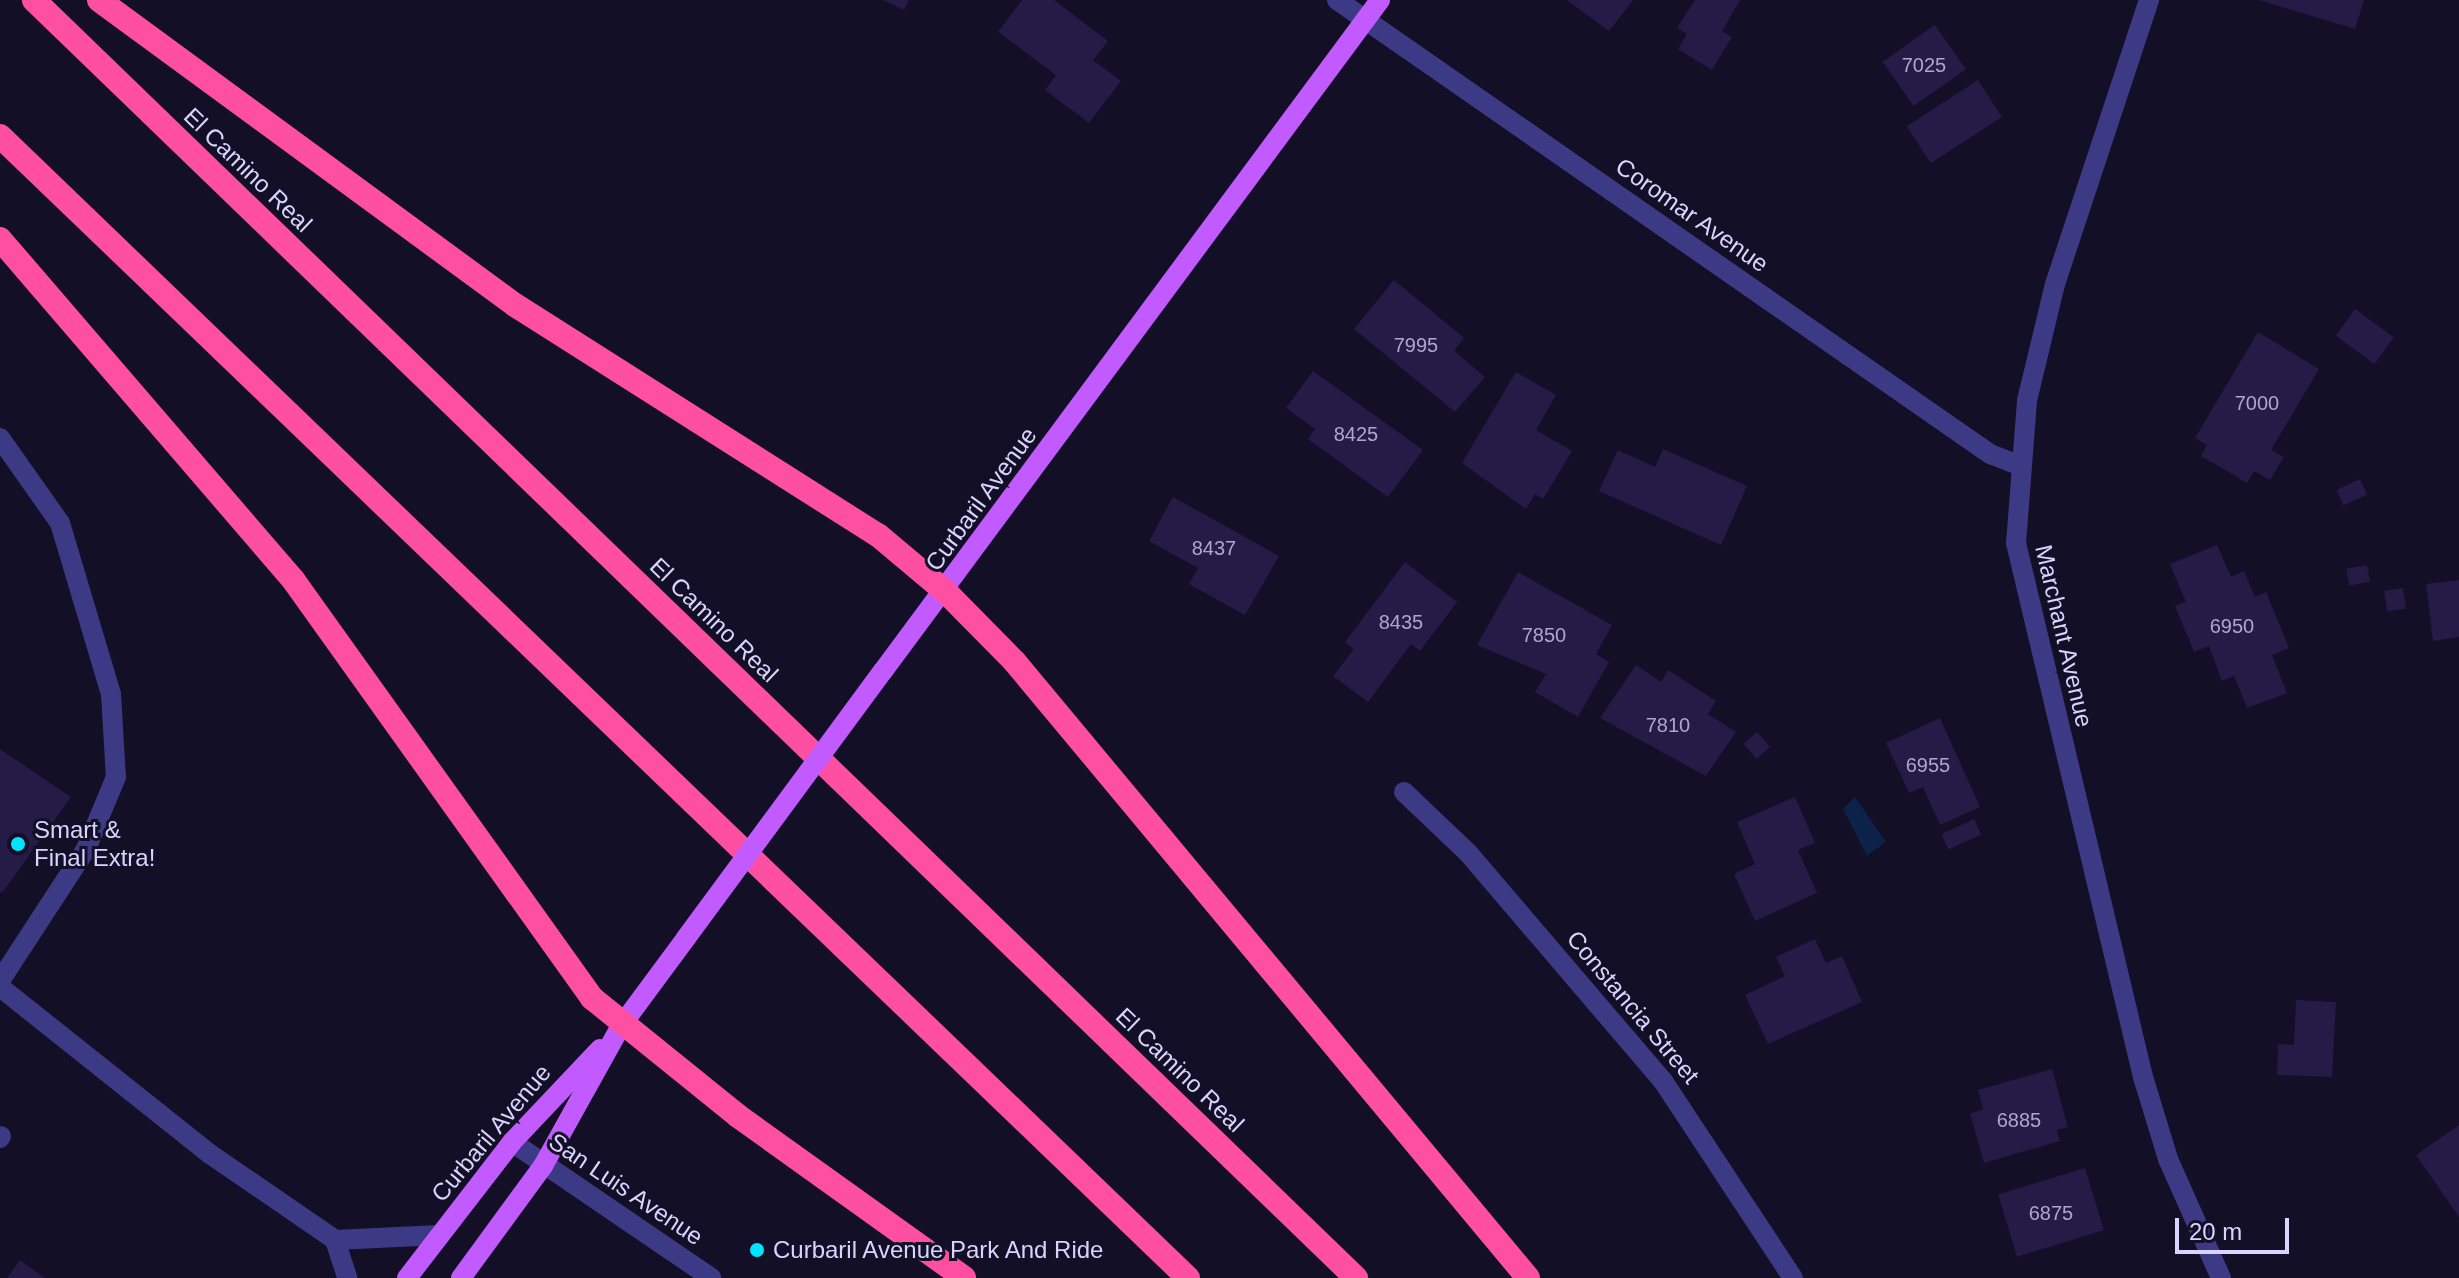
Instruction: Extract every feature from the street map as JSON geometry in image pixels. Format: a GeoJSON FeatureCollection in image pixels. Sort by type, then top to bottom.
{"type":"FeatureCollection","features":[{"type":"Feature","properties":{"kind":"highway","name":"El Camino Real"},"geometry":{"type":"LineString","coordinates":[[34,0],[1356,1278]]}},
{"type":"Feature","properties":{"kind":"highway"},"geometry":{"type":"LineString","coordinates":[[99,0],[515,305],[878,535],[946,592],[1014,661],[1528,1278]]}},
{"type":"Feature","properties":{"kind":"highway"},"geometry":{"type":"LineString","coordinates":[[0,136],[1188,1278]]}},
{"type":"Feature","properties":{"kind":"highway"},"geometry":{"type":"LineString","coordinates":[[0,239],[294,581],[470,819],[567,968],[621,1026],[964,1278]]}},
{"type":"Feature","properties":{"kind":"main road","name":"Curbaril Avenue"},"geometry":{"type":"LineString","coordinates":[[407,1278],[512,1142],[621,1026],[883,671],[946,592],[1380,0]]}},
{"type":"Feature","properties":{"kind":"main road","name":"Curbaril Avenue"},"geometry":{"type":"LineString","coordinates":[[461,1278],[543,1166],[621,1026]]}},
{"type":"Feature","properties":{"kind":"street","name":"Coromar Avenue"},"geometry":{"type":"LineString","coordinates":[[1337,0],[1990,454],[2021,466]]}},
{"type":"Feature","properties":{"kind":"street","name":"Marchant Avenue"},"geometry":{"type":"LineString","coordinates":[[2149,0],[2055,284],[2027,401],[2016,543],[2025,595],[2143,1077],[2168,1159],[2221,1278]]}},
{"type":"Feature","properties":{"kind":"street"},"geometry":{"type":"LineString","coordinates":[[0,438],[60,523],[111,694],[116,777],[86,849],[0,984],[210,1154],[335,1240],[439,1235]]}},
{"type":"Feature","properties":{"kind":"street","name":"Constancia Street"},"geometry":{"type":"LineString","coordinates":[[1404,792],[1469,854],[1663,1081],[1793,1278]]}},
{"type":"Feature","properties":{"kind":"street","name":"San Luis Avenue"},"geometry":{"type":"LineString","coordinates":[[512,1142],[711,1278]]}},
{"type":"Feature","properties":{"kind":"street"},"geometry":{"type":"LineString","coordinates":[[335,1240],[347,1278]]}},
{"type":"Feature","properties":{"kind":"water"},"geometry":{"type":"Polygon","coordinates":[[[1855,797],[1886,842],[1867,856],[1843,809],[1855,797]]]}},
{"type":"Feature","properties":{"kind":"building"},"geometry":{"type":"Polygon","coordinates":[[[883,0],[909,0],[904,10],[883,0]]]}},
{"type":"Feature","properties":{"kind":"building"},"geometry":{"type":"Polygon","coordinates":[[[1022,0],[1054,0],[1108,41],[1093,60],[1121,81],[1089,123],[1045,90],[1056,75],[998,32],[1022,0]]]}},
{"type":"Feature","properties":{"kind":"building"},"geometry":{"type":"Polygon","coordinates":[[[1567,0],[1633,0],[1609,31],[1567,0]]]}},
{"type":"Feature","properties":{"kind":"building"},"geometry":{"type":"Polygon","coordinates":[[[1695,0],[1740,0],[1722,31],[1732,37],[1712,70],[1678,49],[1687,34],[1677,28],[1695,0]]]}},
{"type":"Feature","properties":{"kind":"building"},"geometry":{"type":"Polygon","coordinates":[[[2259,0],[2364,0],[2355,29],[2259,0]]]}},
{"type":"Feature","properties":{"kind":"building"},"geometry":{"type":"Polygon","coordinates":[[[1935,25],[1966,69],[1914,106],[1883,62],[1935,25]]]}},
{"type":"Feature","properties":{"kind":"building"},"geometry":{"type":"Polygon","coordinates":[[[1978,80],[2002,117],[1931,163],[1907,126],[1978,80]]]}},
{"type":"Feature","properties":{"kind":"building"},"geometry":{"type":"Polygon","coordinates":[[[1394,280],[1464,338],[1454,351],[1485,377],[1455,412],[1354,329],[1394,280]]]}},
{"type":"Feature","properties":{"kind":"building"},"geometry":{"type":"Polygon","coordinates":[[[2355,309],[2394,337],[2374,364],[2336,336],[2355,309]]]}},
{"type":"Feature","properties":{"kind":"building"},"geometry":{"type":"Polygon","coordinates":[[[2258,332],[2319,369],[2271,450],[2284,457],[2270,480],[2254,471],[2247,483],[2201,456],[2207,445],[2195,438],[2258,332]]]}},
{"type":"Feature","properties":{"kind":"building"},"geometry":{"type":"Polygon","coordinates":[[[1313,371],[1423,450],[1388,497],[1308,439],[1315,429],[1286,408],[1313,371]]]}},
{"type":"Feature","properties":{"kind":"building"},"geometry":{"type":"Polygon","coordinates":[[[1516,372],[1556,395],[1536,430],[1572,451],[1543,499],[1535,494],[1526,509],[1462,463],[1516,372]]]}},
{"type":"Feature","properties":{"kind":"building"},"geometry":{"type":"Polygon","coordinates":[[[1663,449],[1747,486],[1721,545],[1599,491],[1618,450],[1655,467],[1663,449]]]}},
{"type":"Feature","properties":{"kind":"building"},"geometry":{"type":"Polygon","coordinates":[[[2360,479],[2367,494],[2344,505],[2336,490],[2360,479]]]}},
{"type":"Feature","properties":{"kind":"building"},"geometry":{"type":"Polygon","coordinates":[[[1173,497],[1279,556],[1245,615],[1189,584],[1198,568],[1149,541],[1173,497]]]}},
{"type":"Feature","properties":{"kind":"building"},"geometry":{"type":"Polygon","coordinates":[[[2217,545],[2231,577],[2244,571],[2255,597],[2266,592],[2289,648],[2272,655],[2287,693],[2247,708],[2234,676],[2222,681],[2209,646],[2194,652],[2175,606],[2186,602],[2170,564],[2217,545]]]}},
{"type":"Feature","properties":{"kind":"building"},"geometry":{"type":"Polygon","coordinates":[[[1405,562],[1457,602],[1420,651],[1411,644],[1368,702],[1333,676],[1354,649],[1345,642],[1405,562]]]}},
{"type":"Feature","properties":{"kind":"building"},"geometry":{"type":"Polygon","coordinates":[[[2367,565],[2370,582],[2349,585],[2346,569],[2367,565]]]}},
{"type":"Feature","properties":{"kind":"building"},"geometry":{"type":"Polygon","coordinates":[[[1518,572],[1612,625],[1596,654],[1609,662],[1578,717],[1535,692],[1546,674],[1477,645],[1518,572]]]}},
{"type":"Feature","properties":{"kind":"building"},"geometry":{"type":"Polygon","coordinates":[[[2459,580],[2459,637],[2433,641],[2426,584],[2459,580]]]}},
{"type":"Feature","properties":{"kind":"building"},"geometry":{"type":"Polygon","coordinates":[[[2403,588],[2406,609],[2387,611],[2384,591],[2403,588]]]}},
{"type":"Feature","properties":{"kind":"building"},"geometry":{"type":"Polygon","coordinates":[[[1636,665],[1661,682],[1668,670],[1716,701],[1708,714],[1736,732],[1706,776],[1600,718],[1636,665]]]}},
{"type":"Feature","properties":{"kind":"building"},"geometry":{"type":"Polygon","coordinates":[[[1940,718],[1980,807],[1940,825],[1923,787],[1909,793],[1886,743],[1940,718]]]}},
{"type":"Feature","properties":{"kind":"building"},"geometry":{"type":"Polygon","coordinates":[[[1757,732],[1770,747],[1757,759],[1743,744],[1757,732]]]}},
{"type":"Feature","properties":{"kind":"building","name":"Smart & Final Extra!"},"geometry":{"type":"Polygon","coordinates":[[[0,749],[71,797],[2,893],[0,892],[0,749]]]}},
{"type":"Feature","properties":{"kind":"building"},"geometry":{"type":"Polygon","coordinates":[[[1795,797],[1815,843],[1798,850],[1817,893],[1755,921],[1734,874],[1755,864],[1737,822],[1795,797]]]}},
{"type":"Feature","properties":{"kind":"building"},"geometry":{"type":"Polygon","coordinates":[[[1974,819],[1981,834],[1949,850],[1941,834],[1974,819]]]}},
{"type":"Feature","properties":{"kind":"building"},"geometry":{"type":"Polygon","coordinates":[[[1815,939],[1826,963],[1842,956],[1862,1002],[1768,1044],[1745,995],[1785,976],[1776,957],[1815,939]]]}},
{"type":"Feature","properties":{"kind":"building"},"geometry":{"type":"Polygon","coordinates":[[[2296,1000],[2336,1002],[2332,1077],[2277,1075],[2278,1044],[2294,1045],[2296,1000]]]}},
{"type":"Feature","properties":{"kind":"building"},"geometry":{"type":"Polygon","coordinates":[[[2052,1069],[2068,1127],[2057,1130],[2060,1141],[1984,1163],[1970,1114],[1983,1109],[1978,1090],[2052,1069]]]}},
{"type":"Feature","properties":{"kind":"building"},"geometry":{"type":"Polygon","coordinates":[[[2459,1125],[2459,1217],[2416,1155],[2459,1125]]]}},
{"type":"Feature","properties":{"kind":"building"},"geometry":{"type":"Polygon","coordinates":[[[2085,1168],[2104,1230],[2017,1257],[1998,1195],[2085,1168]]]}},
{"type":"Feature","properties":{"kind":"building"},"geometry":{"type":"Polygon","coordinates":[[[20,1260],[45,1278],[7,1278],[20,1260]]]}},
{"type":"Feature","properties":{"kind":"place","name":"Smart & Final Extra!"},"geometry":{"type":"Point","coordinates":[18,844]}},
{"type":"Feature","properties":{"kind":"place","name":"Curbaril Avenue Park And Ride"},"geometry":{"type":"Point","coordinates":[757,1250]}}]}
